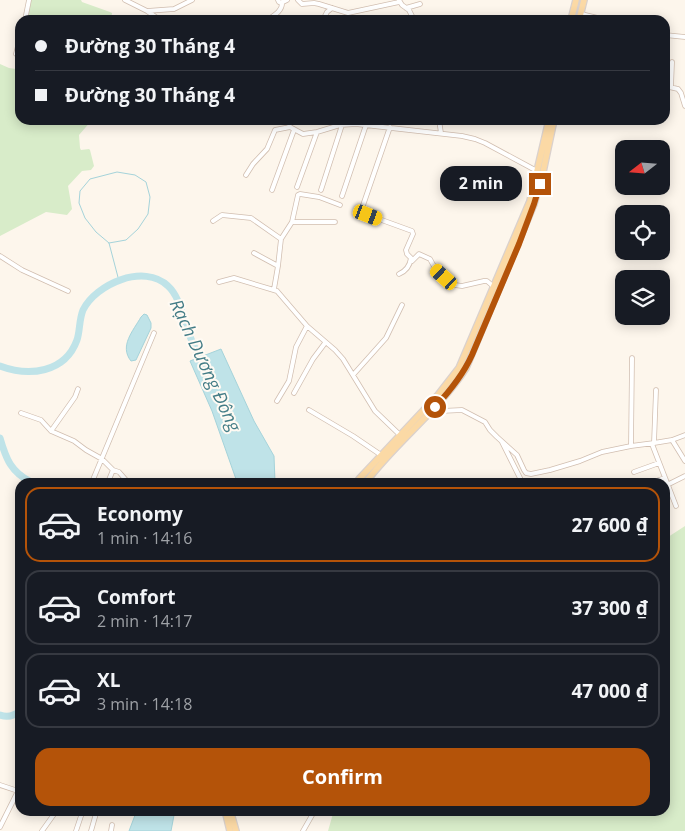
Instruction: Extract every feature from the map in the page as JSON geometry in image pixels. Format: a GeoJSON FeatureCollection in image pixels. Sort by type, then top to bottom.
{"type":"FeatureCollection","features":[{"type":"Feature","properties":{"kind":"main road"},"geometry":{"type":"LineString","coordinates":[[572,15],[576,0]]}},
{"type":"Feature","properties":{"kind":"main road"},"geometry":{"type":"LineString","coordinates":[[580,15],[584,0]]}},
{"type":"Feature","properties":{"kind":"main road"},"geometry":{"type":"LineString","coordinates":[[360,478],[381,455],[435,407],[450,391],[466,368],[469,354],[534,204],[548,125]]}},
{"type":"Feature","properties":{"kind":"main road"},"geometry":{"type":"LineString","coordinates":[[489,306],[494,287],[530,201],[553,125]]}},
{"type":"Feature","properties":{"kind":"main road"},"geometry":{"type":"LineString","coordinates":[[369,478],[449,382],[469,354]]}},
{"type":"Feature","properties":{"kind":"main road"},"geometry":{"type":"LineString","coordinates":[[226,816],[230,831]]}},
{"type":"Feature","properties":{"kind":"main road"},"geometry":{"type":"LineString","coordinates":[[232,816],[236,831]]}},
{"type":"Feature","properties":{"kind":"street"},"geometry":{"type":"LineString","coordinates":[[25,15],[29,0]]}},
{"type":"Feature","properties":{"kind":"street"},"geometry":{"type":"LineString","coordinates":[[125,0],[153,15]]}},
{"type":"Feature","properties":{"kind":"street"},"geometry":{"type":"LineString","coordinates":[[147,11],[174,9],[192,0]]}},
{"type":"Feature","properties":{"kind":"street"},"geometry":{"type":"LineString","coordinates":[[274,15],[283,6],[280,1],[287,0]]}},
{"type":"Feature","properties":{"kind":"street"},"geometry":{"type":"LineString","coordinates":[[298,0],[304,4],[314,3],[348,13],[399,1],[411,15]]}},
{"type":"Feature","properties":{"kind":"street"},"geometry":{"type":"LineString","coordinates":[[406,8],[420,4]]}},
{"type":"Feature","properties":{"kind":"street"},"geometry":{"type":"LineString","coordinates":[[325,15],[332,8]]}},
{"type":"Feature","properties":{"kind":"street"},"geometry":{"type":"LineString","coordinates":[[670,36],[685,37]]}},
{"type":"Feature","properties":{"kind":"street"},"geometry":{"type":"LineString","coordinates":[[672,62],[671,87],[681,89],[685,106]]}},
{"type":"Feature","properties":{"kind":"street"},"geometry":{"type":"LineString","coordinates":[[272,190],[292,129],[290,125]]}},
{"type":"Feature","properties":{"kind":"street"},"geometry":{"type":"LineString","coordinates":[[246,175],[267,149],[275,130],[285,128],[303,134],[342,125]]}},
{"type":"Feature","properties":{"kind":"street"},"geometry":{"type":"LineString","coordinates":[[321,190],[342,125]]}},
{"type":"Feature","properties":{"kind":"street"},"geometry":{"type":"LineString","coordinates":[[342,196],[366,125],[475,139],[540,171]]}},
{"type":"Feature","properties":{"kind":"street"},"geometry":{"type":"LineString","coordinates":[[439,125],[440,133]]}},
{"type":"Feature","properties":{"kind":"street"},"geometry":{"type":"LineString","coordinates":[[390,127],[360,214],[362,217],[368,215],[412,231],[413,234],[406,250],[407,254],[412,258],[410,263]]}},
{"type":"Feature","properties":{"kind":"street"},"geometry":{"type":"LineString","coordinates":[[297,187],[317,132]]}},
{"type":"Feature","properties":{"kind":"street"},"geometry":{"type":"LineString","coordinates":[[274,289],[281,239],[292,222],[298,195],[319,197],[340,205]]}},
{"type":"Feature","properties":{"kind":"street"},"geometry":{"type":"LineString","coordinates":[[213,221],[222,215],[252,218],[281,239]]}},
{"type":"Feature","properties":{"kind":"street"},"geometry":{"type":"LineString","coordinates":[[292,222],[335,222]]}},
{"type":"Feature","properties":{"kind":"street"},"geometry":{"type":"LineString","coordinates":[[254,253],[278,266]]}},
{"type":"Feature","properties":{"kind":"street"},"geometry":{"type":"LineString","coordinates":[[399,274],[420,254],[430,259],[436,270],[452,283],[462,286],[486,281],[494,287]]}},
{"type":"Feature","properties":{"kind":"street"},"geometry":{"type":"LineString","coordinates":[[0,256],[22,270],[68,291]]}},
{"type":"Feature","properties":{"kind":"street"},"geometry":{"type":"LineString","coordinates":[[219,282],[234,278],[274,289],[280,294],[307,326],[324,343],[335,350],[375,411],[402,437]]}},
{"type":"Feature","properties":{"kind":"street"},"geometry":{"type":"LineString","coordinates":[[353,375],[386,338],[402,305]]}},
{"type":"Feature","properties":{"kind":"street"},"geometry":{"type":"LineString","coordinates":[[277,401],[288,381],[296,348],[307,326]]}},
{"type":"Feature","properties":{"kind":"street"},"geometry":{"type":"LineString","coordinates":[[94,478],[154,333]]}},
{"type":"Feature","properties":{"kind":"street"},"geometry":{"type":"LineString","coordinates":[[294,393],[324,343]]}},
{"type":"Feature","properties":{"kind":"street"},"geometry":{"type":"LineString","coordinates":[[631,446],[632,358]]}},
{"type":"Feature","properties":{"kind":"street"},"geometry":{"type":"LineString","coordinates":[[51,431],[75,397],[78,389]]}},
{"type":"Feature","properties":{"kind":"street"},"geometry":{"type":"LineString","coordinates":[[656,390],[653,444],[658,463],[665,478]]}},
{"type":"Feature","properties":{"kind":"street"},"geometry":{"type":"LineString","coordinates":[[435,407],[441,411],[462,410],[481,419],[517,455],[526,473],[531,474],[580,461],[602,452],[653,444],[685,436]]}},
{"type":"Feature","properties":{"kind":"street"},"geometry":{"type":"LineString","coordinates":[[309,410],[381,455]]}},
{"type":"Feature","properties":{"kind":"street"},"geometry":{"type":"LineString","coordinates":[[21,413],[41,420],[51,431],[74,441],[102,459],[124,478]]}},
{"type":"Feature","properties":{"kind":"street"},"geometry":{"type":"LineString","coordinates":[[672,440],[685,461]]}},
{"type":"Feature","properties":{"kind":"street"},"geometry":{"type":"LineString","coordinates":[[501,441],[520,478]]}},
{"type":"Feature","properties":{"kind":"street"},"geometry":{"type":"LineString","coordinates":[[634,472],[658,463]]}},
{"type":"Feature","properties":{"kind":"street"},"geometry":{"type":"LineString","coordinates":[[110,478],[113,470]]}},
{"type":"Feature","properties":{"kind":"street"},"geometry":{"type":"LineString","coordinates":[[670,484],[685,477]]}},
{"type":"Feature","properties":{"kind":"street"},"geometry":{"type":"LineString","coordinates":[[671,494],[676,506]]}},
{"type":"Feature","properties":{"kind":"street"},"geometry":{"type":"LineString","coordinates":[[0,785],[15,788]]}},
{"type":"Feature","properties":{"kind":"street"},"geometry":{"type":"LineString","coordinates":[[0,827],[15,797]]}},
{"type":"Feature","properties":{"kind":"street"},"geometry":{"type":"LineString","coordinates":[[44,830],[53,816]]}},
{"type":"Feature","properties":{"kind":"street"},"geometry":{"type":"LineString","coordinates":[[76,831],[81,816]]}},
{"type":"Feature","properties":{"kind":"street"},"geometry":{"type":"LineString","coordinates":[[91,831],[95,816]]}},
{"type":"Feature","properties":{"kind":"street"},"geometry":{"type":"LineString","coordinates":[[303,831],[312,816]]}},
{"type":"Feature","properties":{"kind":"street"},"geometry":{"type":"LineString","coordinates":[[111,831],[112,825]]}},
{"type":"Feature","properties":{"kind":"green space"},"geometry":{"type":"Polygon","coordinates":[[[30,0],[81,0],[112,13],[112,15],[27,15],[30,0]]]}},
{"type":"Feature","properties":{"kind":"green space"},"geometry":{"type":"Polygon","coordinates":[[[0,64],[15,69],[15,125],[88,125],[79,135],[80,148],[81,150],[90,150],[94,166],[91,170],[82,171],[68,186],[72,209],[67,215],[46,212],[0,236],[0,64]]]}},
{"type":"Feature","properties":{"kind":"green space"},"geometry":{"type":"Polygon","coordinates":[[[685,526],[685,831],[328,831],[332,816],[670,816],[670,536],[685,526]]]}},
{"type":"Feature","properties":{"kind":"water"},"geometry":{"type":"Polygon","coordinates":[[[144,314],[147,315],[151,323],[151,328],[136,360],[131,361],[126,350],[128,339],[144,314]]]}},
{"type":"Feature","properties":{"kind":"water"},"geometry":{"type":"Polygon","coordinates":[[[221,349],[254,421],[274,456],[275,478],[236,478],[212,411],[190,361],[221,349]]]}},
{"type":"Feature","properties":{"kind":"water"},"geometry":{"type":"Polygon","coordinates":[[[135,816],[174,816],[171,831],[129,831],[135,816]]]}},
{"type":"Feature","properties":{"kind":"waterway"},"geometry":{"type":"LineString","coordinates":[[109,243],[126,240],[138,229],[148,214],[150,197],[146,182],[135,175],[117,172],[90,179],[80,191],[79,203],[85,218],[96,232],[109,243],[119,281]]}},
{"type":"Feature","properties":{"kind":"waterway","name":"Rạch Dương Đông"},"geometry":{"type":"LineString","coordinates":[[0,366],[23,371],[45,370],[55,366],[64,360],[71,351],[77,340],[83,310],[98,292],[121,280],[146,276],[158,279],[172,290],[191,340],[204,366]]}},
{"type":"Feature","properties":{"kind":"waterway","name":"Rạch Dương Đông"},"geometry":{"type":"LineString","coordinates":[[0,438],[10,464],[24,478]]}},
{"type":"Feature","properties":{"kind":"waterway","name":"Rạch Dương Đông"},"geometry":{"type":"LineString","coordinates":[[0,715],[11,716],[15,714]]}},
{"type":"Feature","properties":{"kind":"route"},"geometry":{"type":"LineString","coordinates":[[435,407],[450,391],[466,368],[519,244],[540,184]]}}]}
